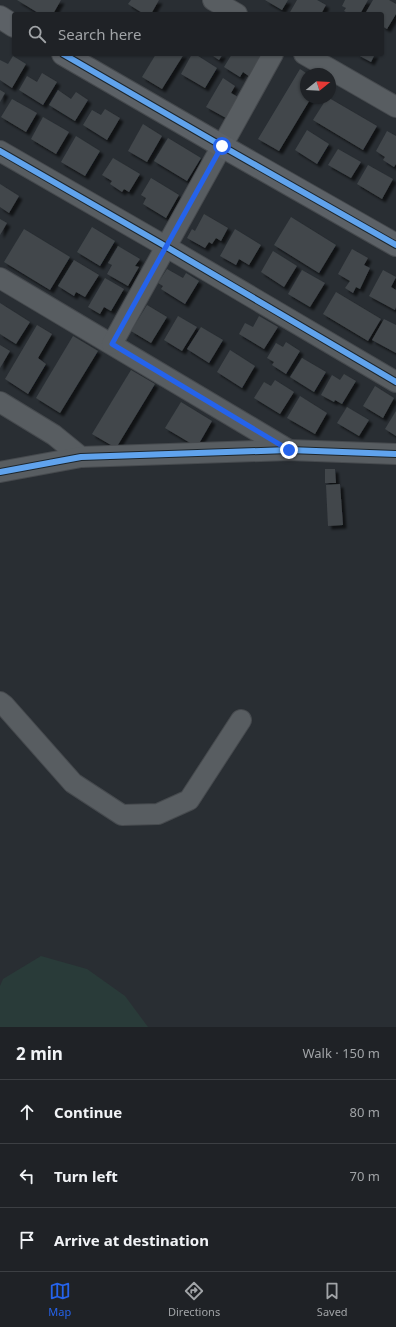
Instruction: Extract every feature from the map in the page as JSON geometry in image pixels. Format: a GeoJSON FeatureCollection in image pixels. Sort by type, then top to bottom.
{"type":"FeatureCollection","features":[{"type":"Feature","properties":{"kind":"street"},"geometry":{"type":"LineString","coordinates":[[213,0],[234,12]]}},
{"type":"Feature","properties":{"kind":"street"},"geometry":{"type":"LineString","coordinates":[[0,17],[12,25]]}},
{"type":"Feature","properties":{"kind":"street"},"geometry":{"type":"LineString","coordinates":[[66,56],[396,245]]}},
{"type":"Feature","properties":{"kind":"street"},"geometry":{"type":"LineString","coordinates":[[112,344],[165,246],[272,56]]}},
{"type":"Feature","properties":{"kind":"street"},"geometry":{"type":"LineString","coordinates":[[307,56],[396,107]]}},
{"type":"Feature","properties":{"kind":"street"},"geometry":{"type":"LineString","coordinates":[[0,152],[165,246],[396,382]]}},
{"type":"Feature","properties":{"kind":"street"},"geometry":{"type":"LineString","coordinates":[[0,278],[289,450]]}},
{"type":"Feature","properties":{"kind":"street"},"geometry":{"type":"LineString","coordinates":[[0,402],[54,435],[81,457]]}},
{"type":"Feature","properties":{"kind":"street"},"geometry":{"type":"LineString","coordinates":[[0,472],[81,457],[289,450],[396,454]]}},
{"type":"Feature","properties":{"kind":"street"},"geometry":{"type":"LineString","coordinates":[[0,702],[72,783],[122,815],[158,814],[189,800],[241,720]]}},
{"type":"Feature","properties":{"kind":"shaded area"},"geometry":{"type":"Polygon","coordinates":[[[41,956],[87,969],[125,996],[148,1027],[0,1027],[0,986],[3,979],[41,956]]]}},
{"type":"Feature","properties":{"kind":"building"},"geometry":{"type":"Polygon","coordinates":[[[17,0],[61,0],[54,12],[37,12],[17,0]]]}},
{"type":"Feature","properties":{"kind":"building"},"geometry":{"type":"Polygon","coordinates":[[[131,0],[159,0],[152,12],[141,12],[128,4],[131,0]]]}},
{"type":"Feature","properties":{"kind":"building"},"geometry":{"type":"Polygon","coordinates":[[[265,0],[288,0],[282,10],[265,0]]]}},
{"type":"Feature","properties":{"kind":"building"},"geometry":{"type":"Polygon","coordinates":[[[297,0],[317,0],[326,5],[322,12],[290,12],[297,0]]]}},
{"type":"Feature","properties":{"kind":"building"},"geometry":{"type":"Polygon","coordinates":[[[345,0],[368,0],[361,12],[346,12],[344,11],[346,8],[342,6],[345,0]]]}},
{"type":"Feature","properties":{"kind":"building"},"geometry":{"type":"Polygon","coordinates":[[[373,0],[389,0],[396,4],[396,14],[387,29],[384,27],[384,12],[366,12],[373,0]]]}},
{"type":"Feature","properties":{"kind":"building"},"geometry":{"type":"Polygon","coordinates":[[[13,56],[26,64],[12,88],[0,80],[0,60],[8,64],[13,56]]]}},
{"type":"Feature","properties":{"kind":"building"},"geometry":{"type":"Polygon","coordinates":[[[155,56],[183,56],[162,89],[142,77],[155,56]]]}},
{"type":"Feature","properties":{"kind":"building"},"geometry":{"type":"Polygon","coordinates":[[[191,56],[198,56],[217,68],[205,88],[181,74],[191,56]]]}},
{"type":"Feature","properties":{"kind":"building"},"geometry":{"type":"Polygon","coordinates":[[[213,56],[222,56],[219,60],[213,56]]]}},
{"type":"Feature","properties":{"kind":"building"},"geometry":{"type":"Polygon","coordinates":[[[231,56],[262,57],[250,77],[243,72],[240,77],[224,67],[231,56]]]}},
{"type":"Feature","properties":{"kind":"building"},"geometry":{"type":"Polygon","coordinates":[[[360,56],[374,56],[371,62],[360,56]]]}},
{"type":"Feature","properties":{"kind":"building"},"geometry":{"type":"Polygon","coordinates":[[[300,69],[300,104],[307,104],[279,151],[258,139],[300,69]]]}},
{"type":"Feature","properties":{"kind":"building"},"geometry":{"type":"Polygon","coordinates":[[[42,73],[57,82],[43,105],[19,90],[27,76],[37,82],[42,73]]]}},
{"type":"Feature","properties":{"kind":"building"},"geometry":{"type":"Polygon","coordinates":[[[223,78],[235,86],[231,93],[238,97],[226,118],[206,107],[223,78]]]}},
{"type":"Feature","properties":{"kind":"building"},"geometry":{"type":"Polygon","coordinates":[[[0,90],[5,93],[0,102],[0,90]]]}},
{"type":"Feature","properties":{"kind":"building"},"geometry":{"type":"Polygon","coordinates":[[[58,90],[71,99],[76,92],[88,100],[75,121],[49,105],[58,90]]]}},
{"type":"Feature","properties":{"kind":"building"},"geometry":{"type":"Polygon","coordinates":[[[12,99],[37,113],[26,132],[1,117],[12,99]]]}},
{"type":"Feature","properties":{"kind":"building"},"geometry":{"type":"Polygon","coordinates":[[[336,102],[377,126],[363,150],[313,120],[323,104],[336,104],[336,102]]]}},
{"type":"Feature","properties":{"kind":"building"},"geometry":{"type":"Polygon","coordinates":[[[105,109],[120,118],[107,140],[83,125],[92,110],[101,115],[105,109]]]}},
{"type":"Feature","properties":{"kind":"building"},"geometry":{"type":"Polygon","coordinates":[[[43,117],[69,132],[56,154],[31,139],[43,117]]]}},
{"type":"Feature","properties":{"kind":"building"},"geometry":{"type":"Polygon","coordinates":[[[143,124],[162,136],[147,162],[128,151],[143,124]]]}},
{"type":"Feature","properties":{"kind":"building"},"geometry":{"type":"Polygon","coordinates":[[[307,130],[329,144],[317,164],[295,150],[307,130]]]}},
{"type":"Feature","properties":{"kind":"building"},"geometry":{"type":"Polygon","coordinates":[[[387,131],[396,136],[396,164],[394,167],[383,160],[385,157],[376,151],[387,131]]]}},
{"type":"Feature","properties":{"kind":"building"},"geometry":{"type":"Polygon","coordinates":[[[76,136],[100,151],[85,176],[61,162],[76,136]]]}},
{"type":"Feature","properties":{"kind":"building"},"geometry":{"type":"Polygon","coordinates":[[[168,138],[201,158],[187,181],[154,161],[168,138]]]}},
{"type":"Feature","properties":{"kind":"building"},"geometry":{"type":"Polygon","coordinates":[[[338,149],[361,162],[351,178],[328,165],[338,149]]]}},
{"type":"Feature","properties":{"kind":"building"},"geometry":{"type":"Polygon","coordinates":[[[113,158],[140,174],[129,192],[124,189],[122,192],[110,184],[112,181],[102,175],[113,158]]]}},
{"type":"Feature","properties":{"kind":"building"},"geometry":{"type":"Polygon","coordinates":[[[368,165],[393,179],[382,199],[357,184],[368,165]]]}},
{"type":"Feature","properties":{"kind":"building"},"geometry":{"type":"Polygon","coordinates":[[[151,178],[179,195],[166,218],[143,204],[146,198],[141,195],[151,178]]]}},
{"type":"Feature","properties":{"kind":"building"},"geometry":{"type":"Polygon","coordinates":[[[0,184],[19,196],[9,213],[0,207],[0,184]]]}},
{"type":"Feature","properties":{"kind":"building"},"geometry":{"type":"Polygon","coordinates":[[[204,214],[228,228],[221,241],[216,238],[212,244],[209,242],[205,248],[187,238],[192,229],[195,231],[204,214]]]}},
{"type":"Feature","properties":{"kind":"building"},"geometry":{"type":"Polygon","coordinates":[[[291,217],[336,245],[319,273],[274,245],[291,217]]]}},
{"type":"Feature","properties":{"kind":"building"},"geometry":{"type":"Polygon","coordinates":[[[0,219],[7,223],[0,235],[0,219]]]}},
{"type":"Feature","properties":{"kind":"building"},"geometry":{"type":"Polygon","coordinates":[[[92,227],[115,241],[100,266],[77,252],[92,227]]]}},
{"type":"Feature","properties":{"kind":"building"},"geometry":{"type":"Polygon","coordinates":[[[24,229],[70,257],[50,290],[4,262],[24,229]]]}},
{"type":"Feature","properties":{"kind":"building"},"geometry":{"type":"Polygon","coordinates":[[[235,229],[261,245],[249,265],[239,259],[236,265],[220,256],[235,229]]]}},
{"type":"Feature","properties":{"kind":"building"},"geometry":{"type":"Polygon","coordinates":[[[118,246],[140,259],[135,266],[139,267],[128,286],[107,274],[112,265],[108,263],[118,246]]]}},
{"type":"Feature","properties":{"kind":"building"},"geometry":{"type":"Polygon","coordinates":[[[352,249],[368,258],[364,265],[370,268],[360,289],[356,287],[353,293],[345,288],[350,281],[338,274],[352,249]]]}},
{"type":"Feature","properties":{"kind":"building"},"geometry":{"type":"Polygon","coordinates":[[[273,251],[297,266],[284,287],[261,272],[273,251]]]}},
{"type":"Feature","properties":{"kind":"building"},"geometry":{"type":"Polygon","coordinates":[[[74,260],[99,275],[85,297],[76,292],[74,296],[58,286],[74,260]]]}},
{"type":"Feature","properties":{"kind":"building"},"geometry":{"type":"Polygon","coordinates":[[[167,269],[183,278],[186,273],[199,281],[185,304],[161,289],[163,286],[158,283],[167,269]]]}},
{"type":"Feature","properties":{"kind":"building"},"geometry":{"type":"Polygon","coordinates":[[[302,270],[325,283],[310,307],[288,294],[302,270]]]}},
{"type":"Feature","properties":{"kind":"building"},"geometry":{"type":"Polygon","coordinates":[[[383,270],[396,277],[391,287],[396,290],[395,310],[369,296],[383,270]]]}},
{"type":"Feature","properties":{"kind":"building"},"geometry":{"type":"Polygon","coordinates":[[[105,278],[124,289],[111,311],[104,307],[100,314],[88,307],[105,278]]]}},
{"type":"Feature","properties":{"kind":"building"},"geometry":{"type":"Polygon","coordinates":[[[336,292],[381,319],[368,341],[323,314],[336,292]]]}},
{"type":"Feature","properties":{"kind":"building"},"geometry":{"type":"Polygon","coordinates":[[[0,303],[30,322],[16,344],[0,334],[0,303]]]}},
{"type":"Feature","properties":{"kind":"building"},"geometry":{"type":"Polygon","coordinates":[[[147,305],[167,317],[151,343],[131,331],[147,305]]]}},
{"type":"Feature","properties":{"kind":"building"},"geometry":{"type":"Polygon","coordinates":[[[178,316],[197,327],[182,351],[164,340],[178,316]]]}},
{"type":"Feature","properties":{"kind":"building"},"geometry":{"type":"Polygon","coordinates":[[[259,316],[278,327],[264,349],[239,334],[245,323],[253,327],[259,316]]]}},
{"type":"Feature","properties":{"kind":"building"},"geometry":{"type":"Polygon","coordinates":[[[384,319],[396,325],[396,353],[372,340],[384,319]]]}},
{"type":"Feature","properties":{"kind":"building"},"geometry":{"type":"Polygon","coordinates":[[[37,325],[52,334],[38,358],[46,364],[28,394],[5,379],[37,325]]]}},
{"type":"Feature","properties":{"kind":"building"},"geometry":{"type":"Polygon","coordinates":[[[201,327],[223,340],[209,363],[187,349],[201,327]]]}},
{"type":"Feature","properties":{"kind":"building"},"geometry":{"type":"Polygon","coordinates":[[[73,336],[98,351],[60,413],[36,398],[73,336]]]}},
{"type":"Feature","properties":{"kind":"building"},"geometry":{"type":"Polygon","coordinates":[[[286,342],[300,351],[286,374],[272,365],[274,362],[267,358],[276,343],[283,347],[286,342]]]}},
{"type":"Feature","properties":{"kind":"building"},"geometry":{"type":"Polygon","coordinates":[[[0,345],[10,351],[0,368],[0,345]]]}},
{"type":"Feature","properties":{"kind":"building"},"geometry":{"type":"Polygon","coordinates":[[[230,350],[255,366],[242,388],[217,372],[230,350]]]}},
{"type":"Feature","properties":{"kind":"building"},"geometry":{"type":"Polygon","coordinates":[[[302,358],[326,372],[314,392],[290,377],[302,358]]]}},
{"type":"Feature","properties":{"kind":"building"},"geometry":{"type":"Polygon","coordinates":[[[131,370],[155,384],[116,448],[92,434],[131,370]]]}},
{"type":"Feature","properties":{"kind":"building"},"geometry":{"type":"Polygon","coordinates":[[[344,374],[356,381],[342,404],[335,400],[334,402],[321,395],[332,375],[340,380],[344,374]]]}},
{"type":"Feature","properties":{"kind":"building"},"geometry":{"type":"Polygon","coordinates":[[[275,380],[294,392],[280,414],[254,398],[264,382],[271,386],[275,380]]]}},
{"type":"Feature","properties":{"kind":"building"},"geometry":{"type":"Polygon","coordinates":[[[375,386],[394,398],[383,418],[363,406],[375,386]]]}},
{"type":"Feature","properties":{"kind":"building"},"geometry":{"type":"Polygon","coordinates":[[[300,396],[327,413],[315,434],[287,418],[300,396]]]}},
{"type":"Feature","properties":{"kind":"building"},"geometry":{"type":"Polygon","coordinates":[[[181,402],[212,421],[197,447],[165,428],[181,402]]]}},
{"type":"Feature","properties":{"kind":"building"},"geometry":{"type":"Polygon","coordinates":[[[347,407],[369,420],[359,436],[337,423],[347,407]]]}},
{"type":"Feature","properties":{"kind":"building"},"geometry":{"type":"Polygon","coordinates":[[[396,411],[396,436],[385,429],[396,411]]]}},
{"type":"Feature","properties":{"kind":"building"},"geometry":{"type":"Polygon","coordinates":[[[325,469],[335,469],[336,483],[325,483],[325,469]]]}},
{"type":"Feature","properties":{"kind":"building"},"geometry":{"type":"Polygon","coordinates":[[[340,484],[343,525],[328,526],[326,485],[340,484]]]}},
{"type":"Feature","properties":{"kind":"cycle path"},"geometry":{"type":"LineString","coordinates":[[66,56],[396,245]]}},
{"type":"Feature","properties":{"kind":"cycle path"},"geometry":{"type":"LineString","coordinates":[[0,151],[396,382]]}},
{"type":"Feature","properties":{"kind":"cycle path"},"geometry":{"type":"LineString","coordinates":[[0,472],[81,457],[289,450],[396,454]]}},
{"type":"Feature","properties":{"kind":"route"},"geometry":{"type":"LineString","coordinates":[[222,146],[165,246],[112,344],[289,450]]}}]}
